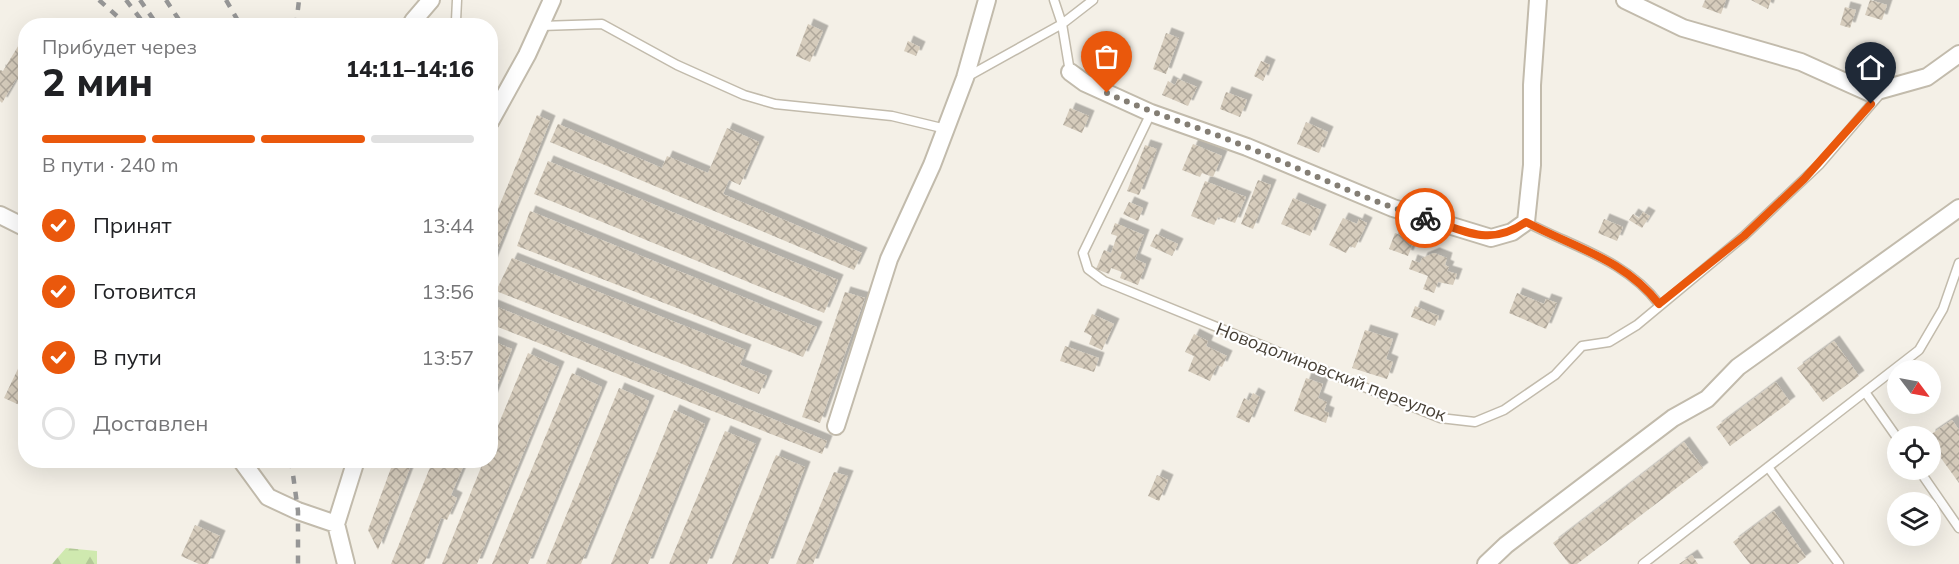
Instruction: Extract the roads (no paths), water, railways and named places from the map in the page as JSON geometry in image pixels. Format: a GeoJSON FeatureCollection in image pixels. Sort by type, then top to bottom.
{"type":"FeatureCollection","features":[{"type":"Feature","properties":{"kind":"street"},"geometry":{"type":"LineString","coordinates":[[415,18],[431,0]]}},
{"type":"Feature","properties":{"kind":"street"},"geometry":{"type":"LineString","coordinates":[[498,107],[541,26],[552,0]]}},
{"type":"Feature","properties":{"kind":"street"},"geometry":{"type":"LineString","coordinates":[[836,426],[889,259],[946,129],[987,0]]}},
{"type":"Feature","properties":{"kind":"street"},"geometry":{"type":"LineString","coordinates":[[1070,72],[1085,82],[1150,113],[1247,147],[1393,208],[1491,238],[1512,232],[1526,222],[1532,165],[1532,85],[1538,0]]}},
{"type":"Feature","properties":{"kind":"street"},"geometry":{"type":"LineString","coordinates":[[1624,0],[1683,28],[1801,62],[1870,93],[1927,76],[1959,54]]}},
{"type":"Feature","properties":{"kind":"street"},"geometry":{"type":"LineString","coordinates":[[1486,564],[1506,545],[1673,418],[1707,399],[1738,368],[1959,208]]}},
{"type":"Feature","properties":{"kind":"street"},"geometry":{"type":"LineString","coordinates":[[0,215],[18,224]]}},
{"type":"Feature","properties":{"kind":"street"},"geometry":{"type":"LineString","coordinates":[[247,468],[268,497],[298,511],[336,524]]}},
{"type":"Feature","properties":{"kind":"street"},"geometry":{"type":"LineString","coordinates":[[345,564],[336,524],[354,468]]}},
{"type":"Feature","properties":{"kind":"lane"},"geometry":{"type":"LineString","coordinates":[[456,18],[457,0]]}},
{"type":"Feature","properties":{"kind":"lane"},"geometry":{"type":"LineString","coordinates":[[1054,0],[1062,24],[1070,72]]}},
{"type":"Feature","properties":{"kind":"lane"},"geometry":{"type":"LineString","coordinates":[[964,78],[1062,24],[1093,0]]}},
{"type":"Feature","properties":{"kind":"lane"},"geometry":{"type":"LineString","coordinates":[[541,26],[602,24],[677,65],[744,95],[775,104],[892,116],[946,129]]}},
{"type":"Feature","properties":{"kind":"lane","name":"Новодолиновский переулок"},"geometry":{"type":"LineString","coordinates":[[1150,113],[1083,253],[1088,269],[1104,281],[1440,418],[1475,422],[1504,410],[1556,375],[1582,346],[1609,342],[1637,325],[1659,304],[1744,236],[1820,164],[1884,89]]}},
{"type":"Feature","properties":{"kind":"lane"},"geometry":{"type":"LineString","coordinates":[[1526,222],[1622,267],[1644,284],[1659,304]]}},
{"type":"Feature","properties":{"kind":"lane"},"geometry":{"type":"LineString","coordinates":[[1644,564],[1919,350],[1943,309],[1959,263]]}},
{"type":"Feature","properties":{"kind":"lane"},"geometry":{"type":"LineString","coordinates":[[1865,392],[1889,426]]}},
{"type":"Feature","properties":{"kind":"lane"},"geometry":{"type":"LineString","coordinates":[[1768,468],[1839,564]]}},
{"type":"Feature","properties":{"kind":"lane"},"geometry":{"type":"LineString","coordinates":[[1926,480],[1959,528]]}},
{"type":"Feature","properties":{"kind":"railway"},"geometry":{"type":"LineString","coordinates":[[99,0],[119,18]]}},
{"type":"Feature","properties":{"kind":"railway"},"geometry":{"type":"LineString","coordinates":[[126,0],[140,18]]}},
{"type":"Feature","properties":{"kind":"railway"},"geometry":{"type":"LineString","coordinates":[[140,0],[152,18]]}},
{"type":"Feature","properties":{"kind":"railway"},"geometry":{"type":"LineString","coordinates":[[166,0],[178,18]]}},
{"type":"Feature","properties":{"kind":"railway"},"geometry":{"type":"LineString","coordinates":[[226,0],[236,18]]}},
{"type":"Feature","properties":{"kind":"railway"},"geometry":{"type":"LineString","coordinates":[[297,18],[299,0]]}},
{"type":"Feature","properties":{"kind":"railway"},"geometry":{"type":"LineString","coordinates":[[292,468],[298,511],[298,564]]}}]}
